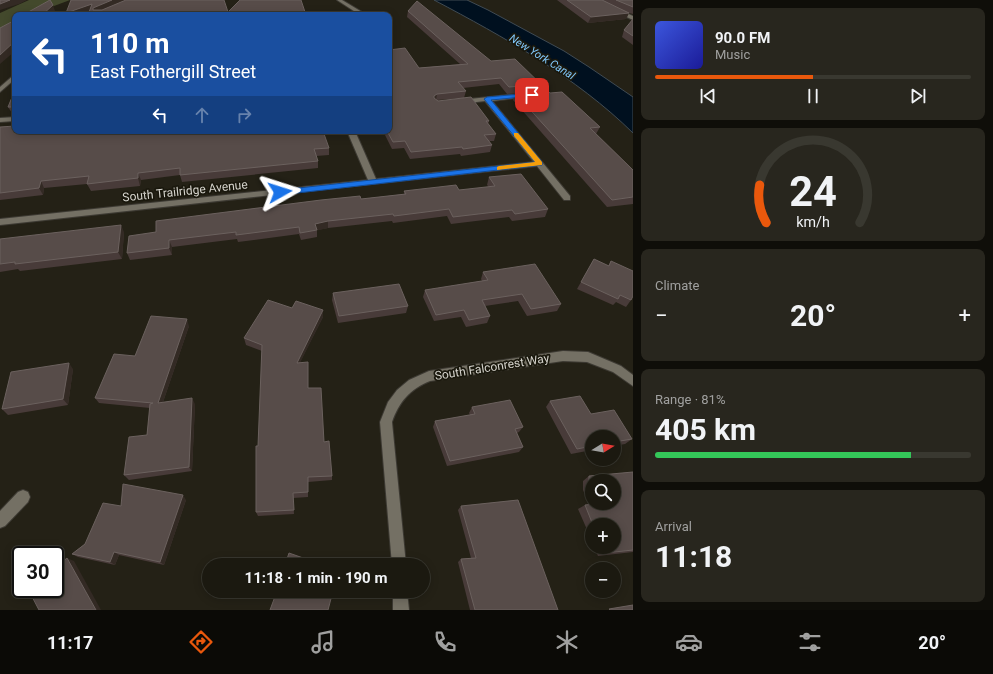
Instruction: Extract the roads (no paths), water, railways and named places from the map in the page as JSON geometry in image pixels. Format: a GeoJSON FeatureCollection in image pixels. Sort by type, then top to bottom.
{"type":"FeatureCollection","features":[{"type":"Feature","properties":{"kind":"street"},"geometry":{"type":"LineString","coordinates":[[339,0],[359,12]]}},
{"type":"Feature","properties":{"kind":"street"},"geometry":{"type":"LineString","coordinates":[[593,0],[633,18]]}},
{"type":"Feature","properties":{"kind":"street"},"geometry":{"type":"LineString","coordinates":[[0,90],[12,79]]}},
{"type":"Feature","properties":{"kind":"street"},"geometry":{"type":"LineString","coordinates":[[450,103],[532,95]]}},
{"type":"Feature","properties":{"kind":"street"},"geometry":{"type":"LineString","coordinates":[[487,99],[567,198]]}},
{"type":"Feature","properties":{"kind":"street"},"geometry":{"type":"LineString","coordinates":[[0,120],[12,119]]}},
{"type":"Feature","properties":{"kind":"street"},"geometry":{"type":"LineString","coordinates":[[353,134],[373,182]]}},
{"type":"Feature","properties":{"kind":"street","name":"South Trailridge Avenue"},"geometry":{"type":"LineString","coordinates":[[0,222],[539,164]]}},
{"type":"Feature","properties":{"kind":"street","name":"South Falconrest Way"},"geometry":{"type":"LineString","coordinates":[[398,558],[386,422],[391,407],[400,394],[414,382],[429,376],[563,356],[588,357],[617,369],[633,381]]}},
{"type":"Feature","properties":{"kind":"street"},"geometry":{"type":"LineString","coordinates":[[0,522],[22,497]]}},
{"type":"Feature","properties":{"kind":"street"},"geometry":{"type":"LineString","coordinates":[[400,598],[401,610]]}},
{"type":"Feature","properties":{"kind":"water","name":"New York Canal"},"geometry":{"type":"Polygon","coordinates":[[[434,0],[467,0],[564,51],[589,67],[633,97],[633,133],[588,94],[538,59],[434,0]]]}}]}
